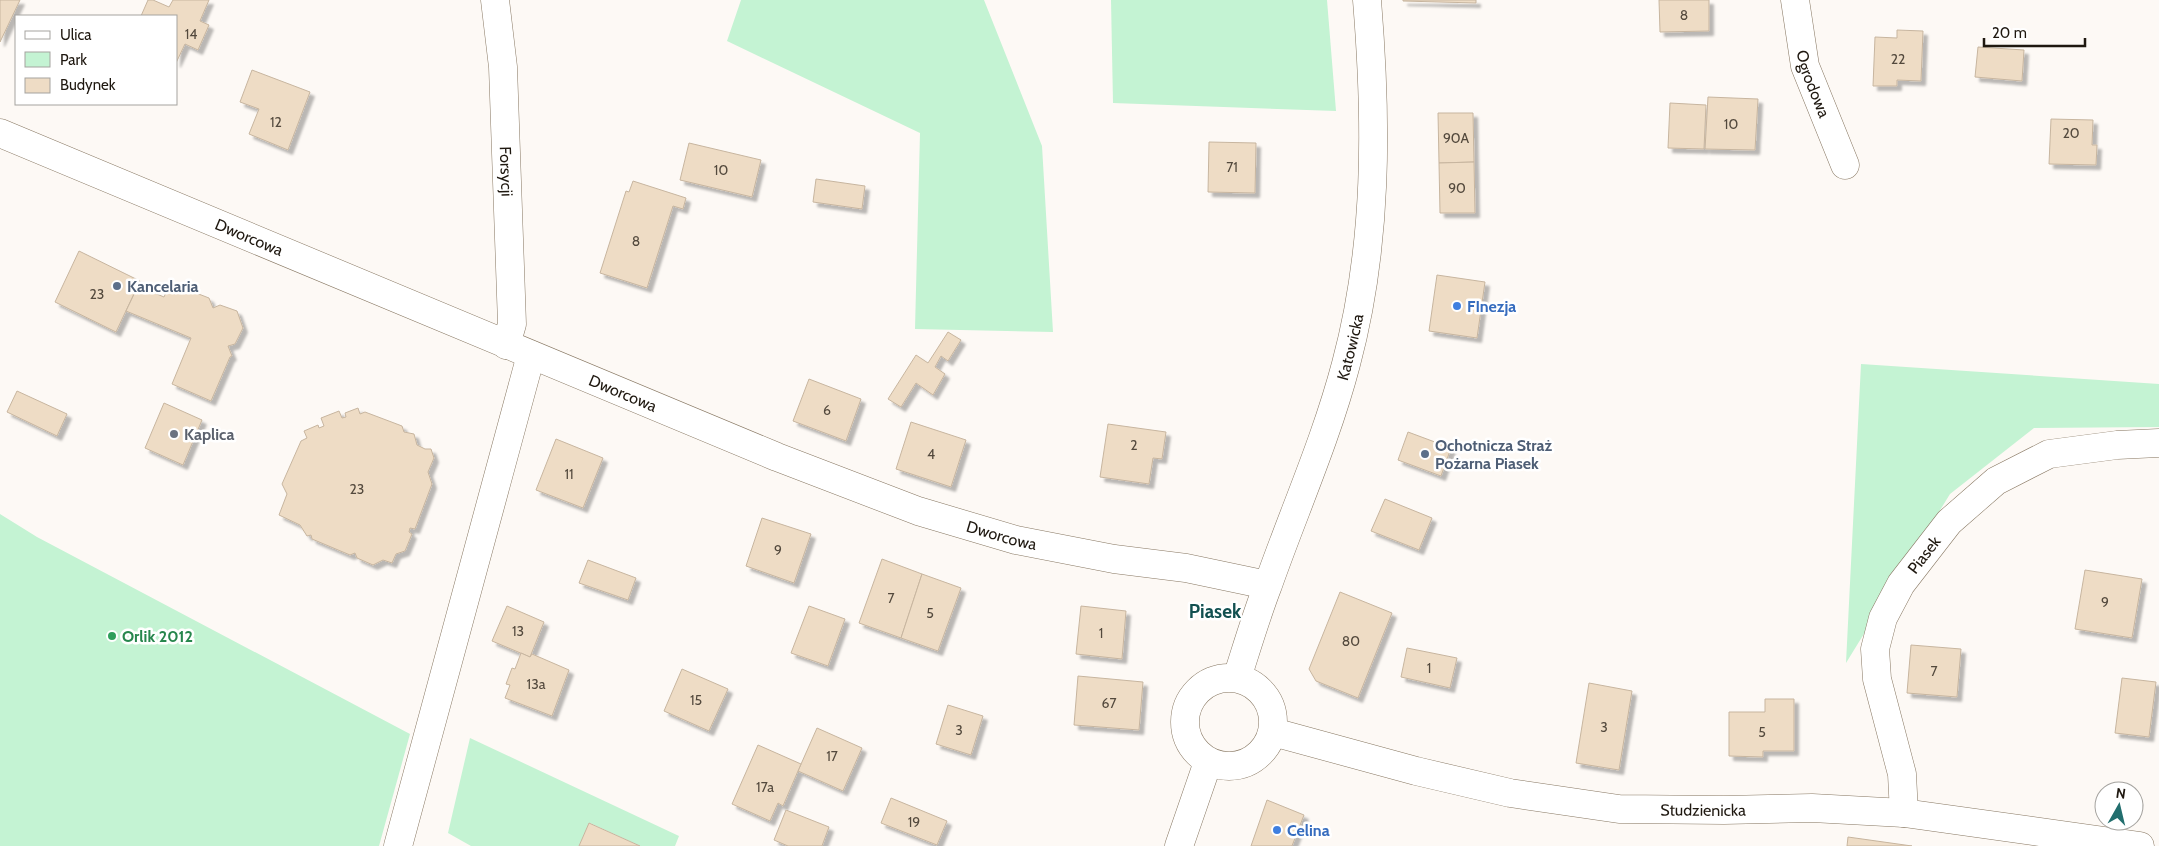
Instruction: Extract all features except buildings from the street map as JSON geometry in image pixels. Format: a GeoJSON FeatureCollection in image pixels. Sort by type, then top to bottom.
{"type":"FeatureCollection","features":[{"type":"Feature","properties":{"kind":"street","name":"Forsycji"},"geometry":{"type":"LineString","coordinates":[[398,846],[519,350],[512,324],[503,67],[495,0]]}},
{"type":"Feature","properties":{"kind":"street","name":"Katowicka"},"geometry":{"type":"LineString","coordinates":[[1237,678],[1267,585],[1325,436],[1347,363],[1363,288],[1374,181],[1372,70],[1366,0]]}},
{"type":"Feature","properties":{"kind":"street","name":"Ogrodowa"},"geometry":{"type":"LineString","coordinates":[[1795,0],[1805,66],[1845,165]]}},
{"type":"Feature","properties":{"kind":"street","name":"Dworcowa"},"geometry":{"type":"LineString","coordinates":[[0,133],[777,458],[918,511],[1016,540],[1114,559],[1186,568],[1267,585]]}},
{"type":"Feature","properties":{"kind":"street","name":"Piasek"},"geometry":{"type":"LineString","coordinates":[[1904,813],[1902,774],[1877,679],[1875,649],[1883,618],[1901,584],[1949,522],[1996,481],[2049,454],[2117,444],[2159,443]]}},
{"type":"Feature","properties":{"kind":"street"},"geometry":{"type":"LineString","coordinates":[[1220,678],[1237,678],[1253,685],[1268,701],[1272,715],[1273,732],[1261,753],[1245,764],[1226,766],[1208,762],[1196,750],[1189,738],[1185,720],[1195,693],[1205,685],[1220,678]]}},
{"type":"Feature","properties":{"kind":"street","name":"Studzienicka"},"geometry":{"type":"LineString","coordinates":[[1273,732],[1416,771],[1510,793],[1619,809],[1724,810],[1812,808],[1904,813],[2034,838],[2140,846]]}},
{"type":"Feature","properties":{"kind":"street"},"geometry":{"type":"LineString","coordinates":[[1179,846],[1208,762]]}},
{"type":"Feature","properties":{"kind":"green space"},"geometry":{"type":"Polygon","coordinates":[[[741,0],[984,0],[1042,146],[1053,332],[915,329],[920,133],[727,41],[741,0]]]}},
{"type":"Feature","properties":{"kind":"green space"},"geometry":{"type":"Polygon","coordinates":[[[1111,0],[1327,0],[1336,111],[1113,103],[1111,0]]]}},
{"type":"Feature","properties":{"kind":"green space"},"geometry":{"type":"Polygon","coordinates":[[[1861,364],[2159,384],[2159,427],[2034,428],[1950,494],[1846,663],[1861,364]]]}},
{"type":"Feature","properties":{"kind":"green space","name":"Orlik 2012"},"geometry":{"type":"Polygon","coordinates":[[[0,514],[37,537],[410,734],[379,846],[0,846],[0,514]]]}},
{"type":"Feature","properties":{"kind":"green space"},"geometry":{"type":"Polygon","coordinates":[[[470,738],[679,836],[675,846],[640,846],[590,823],[579,846],[471,846],[448,833],[470,738]]]}},
{"type":"Feature","properties":{"kind":"place","name":"Kancelaria"},"geometry":{"type":"Point","coordinates":[117,286]}},
{"type":"Feature","properties":{"kind":"place","name":"FInezja"},"geometry":{"type":"Point","coordinates":[1457,306]}},
{"type":"Feature","properties":{"kind":"place","name":"Kaplica"},"geometry":{"type":"Point","coordinates":[174,434]}},
{"type":"Feature","properties":{"kind":"place","name":"Ochotnicza Straż Pożarna Piasek"},"geometry":{"type":"Point","coordinates":[1425,454]}},
{"type":"Feature","properties":{"kind":"place","name":"Orlik 2012"},"geometry":{"type":"Point","coordinates":[112,636]}},
{"type":"Feature","properties":{"kind":"place","name":"Celina"},"geometry":{"type":"Point","coordinates":[1277,830]}},
{"type":"Feature","properties":{"kind":"district","name":"Piasek"},"geometry":{"type":"Point","coordinates":[1215,611]}}]}
